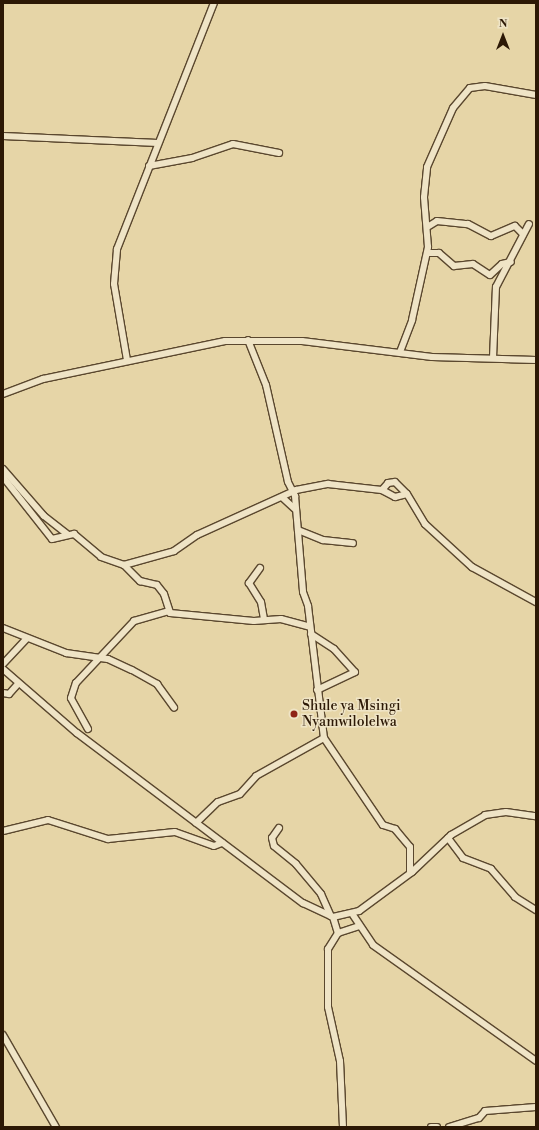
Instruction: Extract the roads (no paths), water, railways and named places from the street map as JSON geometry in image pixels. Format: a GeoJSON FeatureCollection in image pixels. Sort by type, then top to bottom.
{"type":"FeatureCollection","features":[{"type":"Feature","properties":{"kind":"street"},"geometry":{"type":"LineString","coordinates":[[127,360],[116,300],[114,266],[122,234],[214,3]]}},
{"type":"Feature","properties":{"kind":"street"},"geometry":{"type":"LineString","coordinates":[[400,352],[412,320],[427,253],[429,226],[424,197],[427,167],[460,96],[470,88],[485,86],[536,95]]}},
{"type":"Feature","properties":{"kind":"street"},"geometry":{"type":"LineString","coordinates":[[3,136],[158,143]]}},
{"type":"Feature","properties":{"kind":"street"},"geometry":{"type":"LineString","coordinates":[[149,166],[186,160],[233,144],[279,153]]}},
{"type":"Feature","properties":{"kind":"street"},"geometry":{"type":"LineString","coordinates":[[429,226],[440,221],[468,224],[492,236],[515,226],[523,234]]}},
{"type":"Feature","properties":{"kind":"street"},"geometry":{"type":"LineString","coordinates":[[493,358],[496,287],[511,262],[529,224]]}},
{"type":"Feature","properties":{"kind":"street"},"geometry":{"type":"LineString","coordinates":[[427,253],[439,252],[454,266],[473,264],[490,275],[502,264],[511,262]]}},
{"type":"Feature","properties":{"kind":"street"},"geometry":{"type":"LineString","coordinates":[[248,340],[266,386],[288,482],[294,492],[308,626],[312,634],[317,690],[324,738],[383,825],[395,829],[410,847],[410,873]]}},
{"type":"Feature","properties":{"kind":"street"},"geometry":{"type":"LineString","coordinates":[[3,394],[43,379],[189,346],[248,340],[314,341],[400,352],[536,360]]}},
{"type":"Feature","properties":{"kind":"street"},"geometry":{"type":"LineString","coordinates":[[3,469],[44,516],[67,534]]}},
{"type":"Feature","properties":{"kind":"street"},"geometry":{"type":"LineString","coordinates":[[3,477],[52,539],[67,534],[74,534],[101,557],[124,566],[140,581],[161,588],[168,611]]}},
{"type":"Feature","properties":{"kind":"street"},"geometry":{"type":"LineString","coordinates":[[382,490],[388,483],[395,482],[406,494],[425,524],[472,568],[536,602]]}},
{"type":"Feature","properties":{"kind":"street"},"geometry":{"type":"LineString","coordinates":[[124,566],[167,554],[197,535],[294,492],[322,484],[382,490],[395,497],[406,494]]}},
{"type":"Feature","properties":{"kind":"street"},"geometry":{"type":"LineString","coordinates":[[283,498],[296,509]]}},
{"type":"Feature","properties":{"kind":"street"},"geometry":{"type":"LineString","coordinates":[[298,530],[324,540],[353,543]]}},
{"type":"Feature","properties":{"kind":"street"},"geometry":{"type":"LineString","coordinates":[[260,568],[249,583],[261,602],[264,619]]}},
{"type":"Feature","properties":{"kind":"street"},"geometry":{"type":"LineString","coordinates":[[88,729],[78,716],[70,695],[76,683],[100,657],[109,644],[134,621],[168,611],[214,618],[281,619],[308,626]]}},
{"type":"Feature","properties":{"kind":"street"},"geometry":{"type":"LineString","coordinates":[[3,628],[66,653],[100,657],[152,680],[174,707]]}},
{"type":"Feature","properties":{"kind":"street"},"geometry":{"type":"LineString","coordinates":[[312,634],[334,649],[354,672],[317,690]]}},
{"type":"Feature","properties":{"kind":"street"},"geometry":{"type":"LineString","coordinates":[[3,664],[27,638]]}},
{"type":"Feature","properties":{"kind":"street"},"geometry":{"type":"LineString","coordinates":[[3,669],[18,684],[196,823],[303,903],[332,917],[352,914],[410,873],[448,838],[485,815],[506,812],[535,814]]}},
{"type":"Feature","properties":{"kind":"street"},"geometry":{"type":"LineString","coordinates":[[3,693],[9,694],[18,684]]}},
{"type":"Feature","properties":{"kind":"street"},"geometry":{"type":"LineString","coordinates":[[196,823],[218,802],[240,794],[256,776],[324,738]]}},
{"type":"Feature","properties":{"kind":"street"},"geometry":{"type":"LineString","coordinates":[[3,831],[48,820],[108,839],[175,832],[214,846],[222,842]]}},
{"type":"Feature","properties":{"kind":"street"},"geometry":{"type":"LineString","coordinates":[[279,828],[272,838],[274,846],[296,864],[321,894],[338,934]]}},
{"type":"Feature","properties":{"kind":"street"},"geometry":{"type":"LineString","coordinates":[[448,838],[463,858],[491,869],[515,897],[536,910]]}},
{"type":"Feature","properties":{"kind":"street"},"geometry":{"type":"LineString","coordinates":[[352,914],[373,945],[435,992],[536,1061]]}},
{"type":"Feature","properties":{"kind":"street"},"geometry":{"type":"LineString","coordinates":[[343,1127],[340,1061],[328,1007],[328,949],[338,934],[359,926]]}},
{"type":"Feature","properties":{"kind":"street"},"geometry":{"type":"LineString","coordinates":[[3,1035],[56,1127]]}},
{"type":"Feature","properties":{"kind":"street"},"geometry":{"type":"LineString","coordinates":[[449,1127],[479,1118],[485,1110],[536,1107]]}},
{"type":"Feature","properties":{"kind":"street"},"geometry":{"type":"LineString","coordinates":[[431,1127],[437,1127]]}},
{"type":"Feature","properties":{"kind":"place","name":"Shule ya Msingi Nyamwilolelwa"},"geometry":{"type":"Point","coordinates":[294,714]}}]}
